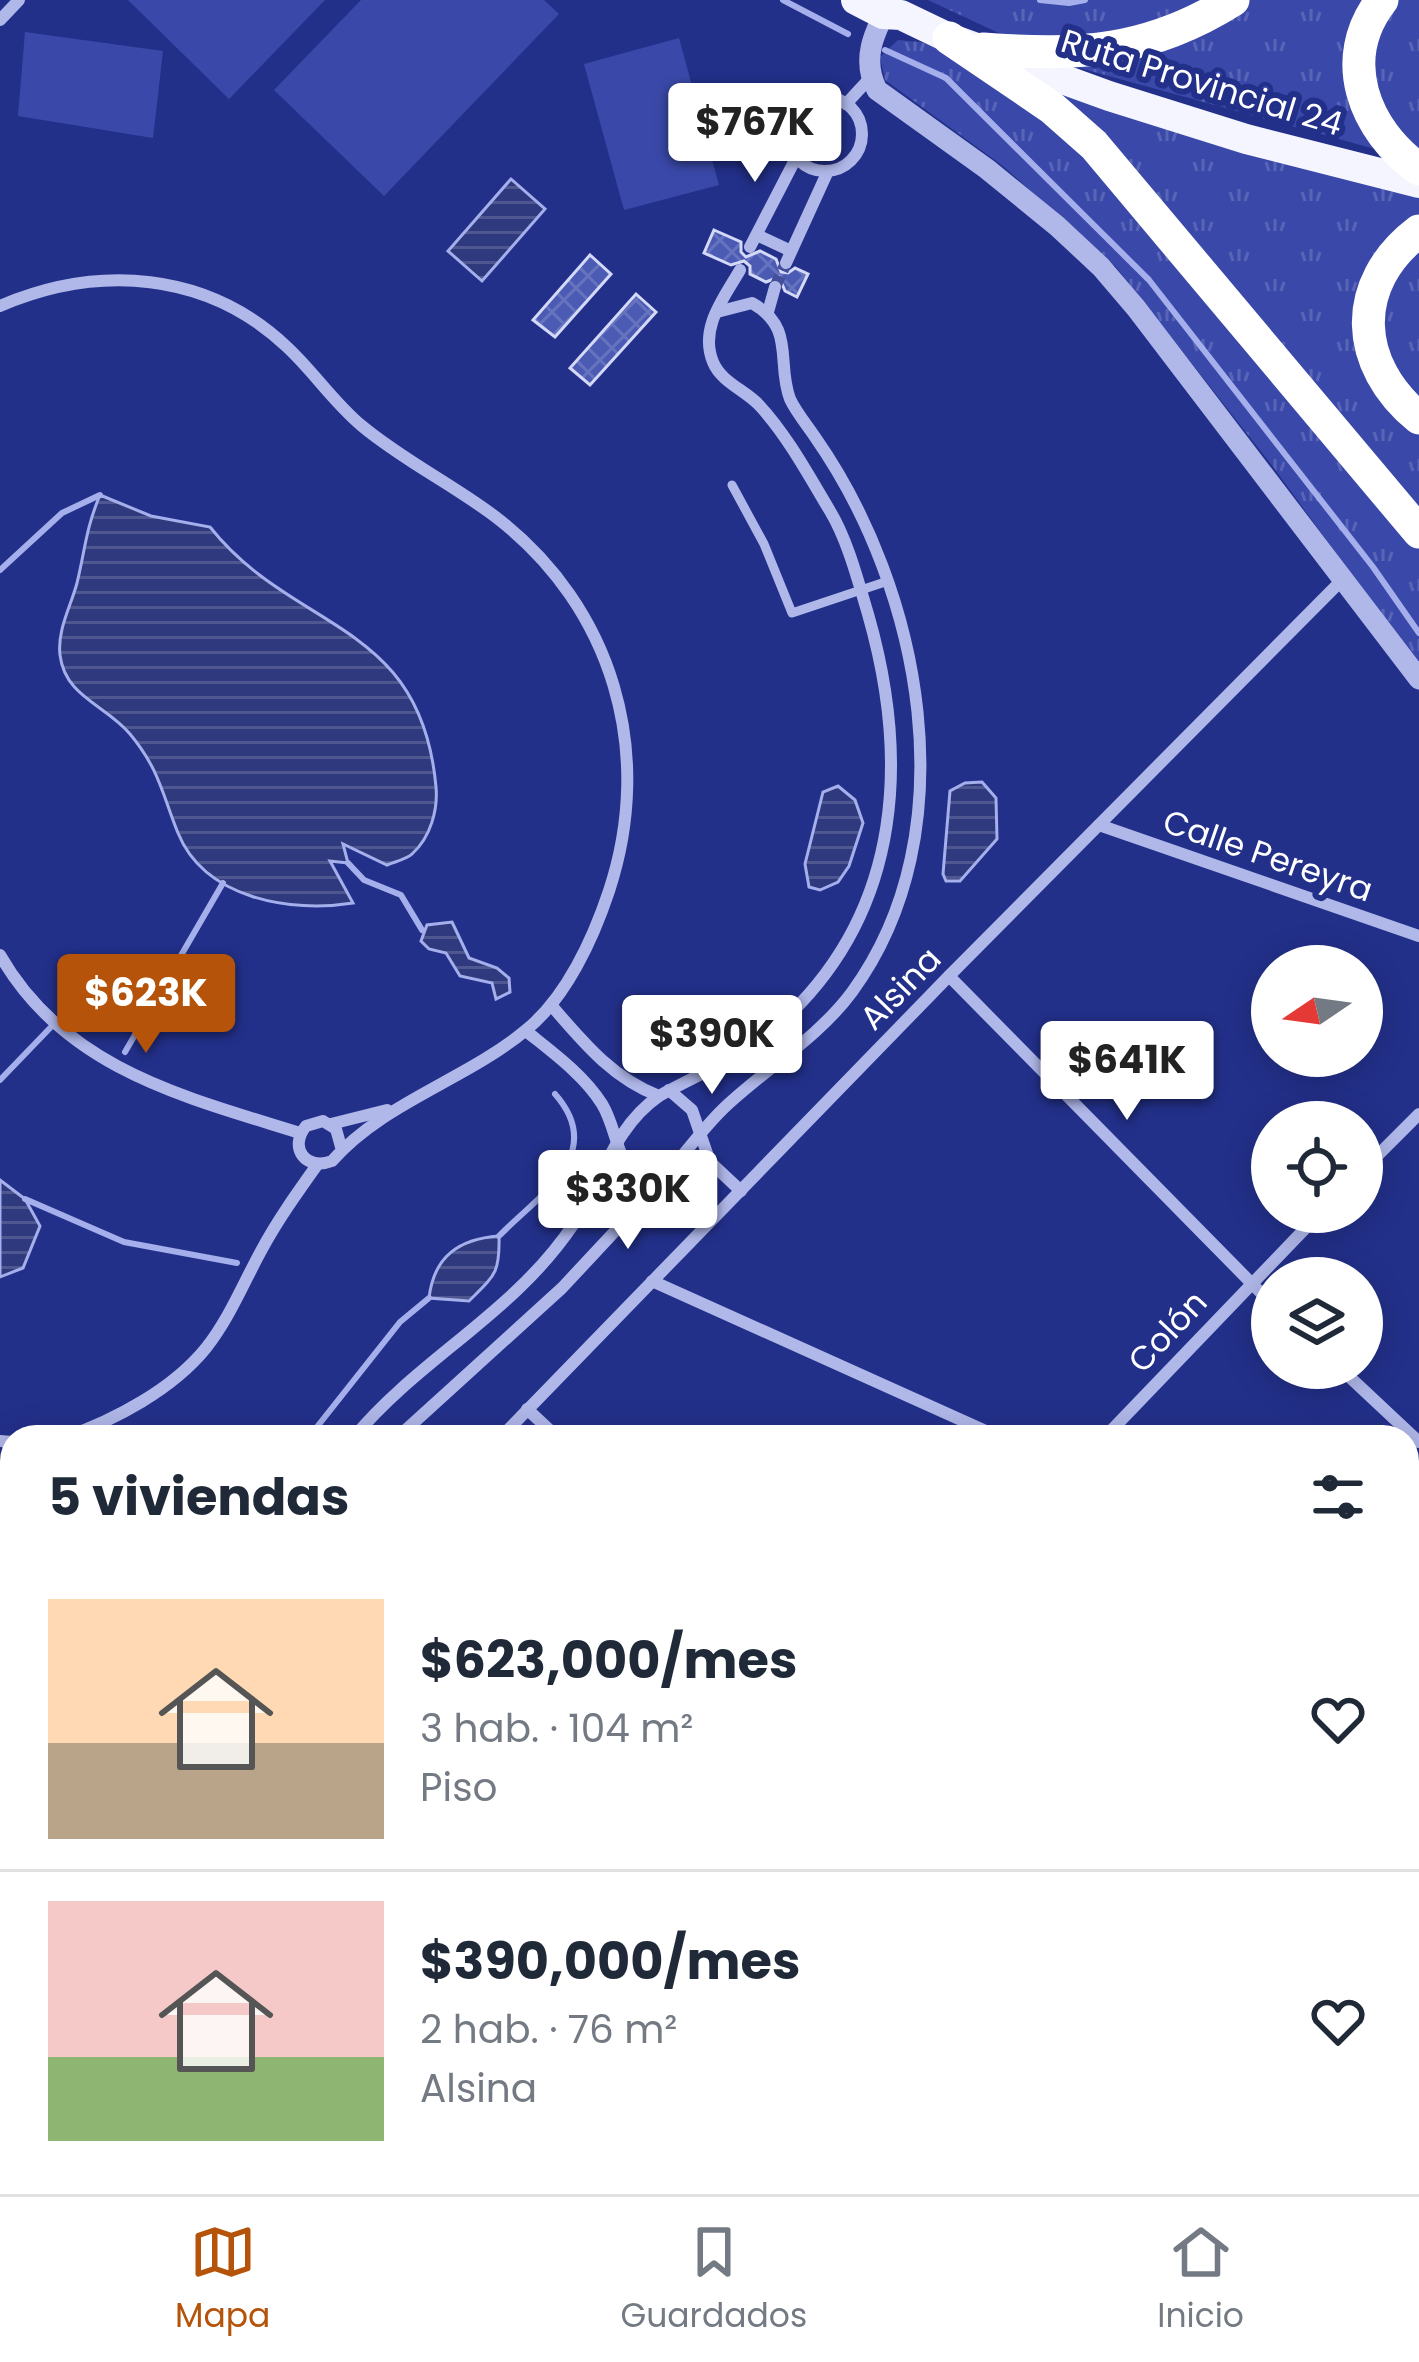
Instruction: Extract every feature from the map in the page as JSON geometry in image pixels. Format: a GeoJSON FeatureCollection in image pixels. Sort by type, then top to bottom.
{"type":"FeatureCollection","features":[{"type":"Feature","properties":{"kind":"highway"},"geometry":{"type":"LineString","coordinates":[[983,49],[1103,52],[1174,32],[1233,0]]}},
{"type":"Feature","properties":{"kind":"highway"},"geometry":{"type":"LineString","coordinates":[[1382,0],[1362,41],[1360,89],[1369,116],[1387,143],[1419,169]]}},
{"type":"Feature","properties":{"kind":"highway"},"geometry":{"type":"LineString","coordinates":[[949,38],[1052,109],[1094,145],[1419,532]]}},
{"type":"Feature","properties":{"kind":"highway"},"geometry":{"type":"LineString","coordinates":[[1419,231],[1381,275],[1371,301],[1368,334],[1376,369],[1393,396],[1419,418]]}},
{"type":"Feature","properties":{"kind":"main road","name":"Ruta Provincial 24"},"geometry":{"type":"LineString","coordinates":[[882,7],[949,38],[1108,96],[1246,139],[1419,183]]}},
{"type":"Feature","properties":{"kind":"street"},"geometry":{"type":"LineString","coordinates":[[0,20],[20,0]]}},
{"type":"Feature","properties":{"kind":"street"},"geometry":{"type":"LineString","coordinates":[[882,7],[869,51],[870,78],[888,102],[987,169],[1101,267],[1419,679]]}},
{"type":"Feature","properties":{"kind":"street"},"geometry":{"type":"LineString","coordinates":[[846,104],[870,78]]}},
{"type":"Feature","properties":{"kind":"street"},"geometry":{"type":"LineString","coordinates":[[824,98],[846,104],[860,125],[862,138],[851,160],[828,171],[796,158],[790,147],[789,124],[802,105],[824,98]]}},
{"type":"Feature","properties":{"kind":"street"},"geometry":{"type":"LineString","coordinates":[[796,158],[753,241],[789,257],[828,171]]}},
{"type":"Feature","properties":{"kind":"street"},"geometry":{"type":"LineString","coordinates":[[366,1425],[414,1377],[520,1290],[573,1224],[616,1143],[641,1108],[725,1065],[790,1014],[860,916],[879,867],[890,819],[893,759],[878,650],[833,516],[758,404],[720,374],[712,360],[707,333],[740,270]]}},
{"type":"Feature","properties":{"kind":"street"},"geometry":{"type":"LineString","coordinates":[[0,306],[97,278],[179,287],[226,304],[287,347],[361,425],[495,517],[552,567],[609,665],[628,747],[628,792],[610,887],[596,926],[551,1005],[526,1030],[399,1107],[341,1148],[332,1161],[316,1165],[274,1227],[204,1351],[150,1395],[95,1425]]}},
{"type":"Feature","properties":{"kind":"street"},"geometry":{"type":"LineString","coordinates":[[768,312],[776,286]]}},
{"type":"Feature","properties":{"kind":"street"},"geometry":{"type":"LineString","coordinates":[[411,1425],[562,1288],[721,1111],[826,1021],[851,993],[887,934],[911,863],[919,760],[909,667],[888,580],[830,459],[799,414],[786,384],[787,361],[780,335],[768,312],[752,303],[716,312]]}},
{"type":"Feature","properties":{"kind":"street"},"geometry":{"type":"LineString","coordinates":[[778,430],[799,414]]}},
{"type":"Feature","properties":{"kind":"street","name":"Alsina"},"geometry":{"type":"LineString","coordinates":[[512,1425],[1342,580]]}},
{"type":"Feature","properties":{"kind":"street","name":"Calle Pereyra"},"geometry":{"type":"LineString","coordinates":[[1100,825],[1419,936]]}},
{"type":"Feature","properties":{"kind":"street"},"geometry":{"type":"LineString","coordinates":[[0,955],[27,992],[61,1025],[119,1069],[153,1086],[300,1133]]}},
{"type":"Feature","properties":{"kind":"street"},"geometry":{"type":"LineString","coordinates":[[950,976],[1250,1283]]}},
{"type":"Feature","properties":{"kind":"street"},"geometry":{"type":"LineString","coordinates":[[551,1005],[592,1053],[623,1079],[664,1093],[692,1110],[699,1138],[718,1172],[741,1191]]}},
{"type":"Feature","properties":{"kind":"street"},"geometry":{"type":"LineString","coordinates":[[526,1030],[602,1103],[629,1171],[640,1179],[684,1191],[716,1215]]}},
{"type":"Feature","properties":{"kind":"street"},"geometry":{"type":"LineString","coordinates":[[316,1165],[298,1149],[300,1133],[314,1122],[331,1124],[399,1107]]}},
{"type":"Feature","properties":{"kind":"street"},"geometry":{"type":"LineString","coordinates":[[1383,1150],[1419,1114]]}},
{"type":"Feature","properties":{"kind":"street"},"geometry":{"type":"LineString","coordinates":[[331,1124],[341,1148]]}},
{"type":"Feature","properties":{"kind":"street","name":"Colón"},"geometry":{"type":"LineString","coordinates":[[1116,1425],[1300,1233]]}},
{"type":"Feature","properties":{"kind":"street"},"geometry":{"type":"LineString","coordinates":[[652,1281],[972,1425]]}},
{"type":"Feature","properties":{"kind":"street"},"geometry":{"type":"LineString","coordinates":[[1362,1389],[1401,1425]]}},
{"type":"Feature","properties":{"kind":"street"},"geometry":{"type":"LineString","coordinates":[[527,1409],[544,1425]]}},
{"type":"Feature","properties":{"kind":"lane"},"geometry":{"type":"LineString","coordinates":[[732,485],[764,544],[792,613],[888,580]]}},
{"type":"Feature","properties":{"kind":"green space"},"geometry":{"type":"Polygon","coordinates":[[[128,0],[325,0],[229,99],[128,0]]]}},
{"type":"Feature","properties":{"kind":"green space"},"geometry":{"type":"Polygon","coordinates":[[[361,0],[544,0],[559,14],[384,196],[274,90],[361,0]]]}},
{"type":"Feature","properties":{"kind":"green space"},"geometry":{"type":"Polygon","coordinates":[[[928,0],[1419,0],[1419,161],[1065,64],[928,0]]]}},
{"type":"Feature","properties":{"kind":"green space"},"geometry":{"type":"Polygon","coordinates":[[[25,32],[163,51],[153,138],[18,116],[25,32]]]}},
{"type":"Feature","properties":{"kind":"green space"},"geometry":{"type":"Polygon","coordinates":[[[679,38],[719,185],[624,210],[584,64],[679,38]]]}},
{"type":"Feature","properties":{"kind":"green space"},"geometry":{"type":"Polygon","coordinates":[[[898,40],[921,42],[1044,90],[1419,197],[1419,667],[1274,468],[1116,267],[1003,166],[885,80],[880,57],[898,40]]]}},
{"type":"Feature","properties":{"kind":"water"},"geometry":{"type":"Polygon","coordinates":[[[511,179],[545,209],[482,281],[448,251],[511,179]]]}},
{"type":"Feature","properties":{"kind":"water"},"geometry":{"type":"Polygon","coordinates":[[[100,495],[151,516],[210,527],[243,562],[380,659],[406,690],[425,732],[436,787],[434,813],[419,847],[387,865],[343,844],[348,863],[330,861],[353,903],[278,903],[229,887],[208,873],[178,833],[140,747],[70,681],[60,655],[61,636],[100,495]]]}},
{"type":"Feature","properties":{"kind":"water"},"geometry":{"type":"Polygon","coordinates":[[[982,782],[996,798],[997,839],[960,881],[946,881],[950,791],[965,783],[982,782]]]}},
{"type":"Feature","properties":{"kind":"water"},"geometry":{"type":"Polygon","coordinates":[[[838,786],[855,800],[863,823],[849,866],[838,882],[820,890],[809,887],[805,864],[823,792],[838,786]]]}},
{"type":"Feature","properties":{"kind":"water"},"geometry":{"type":"Polygon","coordinates":[[[452,922],[469,958],[497,968],[509,978],[510,992],[496,999],[492,983],[460,976],[446,953],[429,949],[421,941],[427,925],[452,922]]]}},
{"type":"Feature","properties":{"kind":"water"},"geometry":{"type":"Polygon","coordinates":[[[0,1180],[25,1199],[40,1226],[23,1268],[0,1277],[0,1180]]]}},
{"type":"Feature","properties":{"kind":"water"},"geometry":{"type":"Polygon","coordinates":[[[499,1236],[494,1273],[469,1301],[429,1298],[436,1271],[451,1252],[472,1241],[499,1236]]]}},
{"type":"Feature","properties":{"kind":"building"},"geometry":{"type":"Polygon","coordinates":[[[714,230],[741,242],[746,257],[760,251],[776,259],[781,272],[795,268],[808,274],[797,297],[785,291],[779,277],[766,282],[750,274],[744,261],[731,265],[704,253],[714,230]]]}},
{"type":"Feature","properties":{"kind":"building"},"geometry":{"type":"Polygon","coordinates":[[[590,255],[611,274],[555,337],[533,320],[590,255]]]}},
{"type":"Feature","properties":{"kind":"building"},"geometry":{"type":"Polygon","coordinates":[[[636,294],[656,312],[590,385],[570,368],[636,294]]]}},
{"type":"Feature","properties":{"kind":"waterway"},"geometry":{"type":"LineString","coordinates":[[783,0],[848,34]]}},
{"type":"Feature","properties":{"kind":"waterway"},"geometry":{"type":"LineString","coordinates":[[1040,0],[1085,0]]}},
{"type":"Feature","properties":{"kind":"waterway"},"geometry":{"type":"LineString","coordinates":[[885,50],[946,78],[1149,280],[1419,633]]}},
{"type":"Feature","properties":{"kind":"waterway"},"geometry":{"type":"LineString","coordinates":[[0,570],[62,513],[100,495]]}},
{"type":"Feature","properties":{"kind":"waterway"},"geometry":{"type":"LineString","coordinates":[[348,863],[364,880],[401,895],[422,930]]}},
{"type":"Feature","properties":{"kind":"waterway"},"geometry":{"type":"LineString","coordinates":[[125,1052],[223,883]]}},
{"type":"Feature","properties":{"kind":"waterway"},"geometry":{"type":"LineString","coordinates":[[0,1080],[51,1027]]}},
{"type":"Feature","properties":{"kind":"waterway"},"geometry":{"type":"LineString","coordinates":[[499,1236],[548,1189],[571,1154],[574,1136],[569,1116],[555,1094]]}},
{"type":"Feature","properties":{"kind":"waterway"},"geometry":{"type":"LineString","coordinates":[[25,1199],[124,1242],[237,1263]]}},
{"type":"Feature","properties":{"kind":"waterway"},"geometry":{"type":"LineString","coordinates":[[318,1425],[400,1322],[429,1298]]}},
{"type":"Feature","properties":{"kind":"tunnel"},"geometry":{"type":"LineString","coordinates":[[775,287],[786,263]]}}]}
